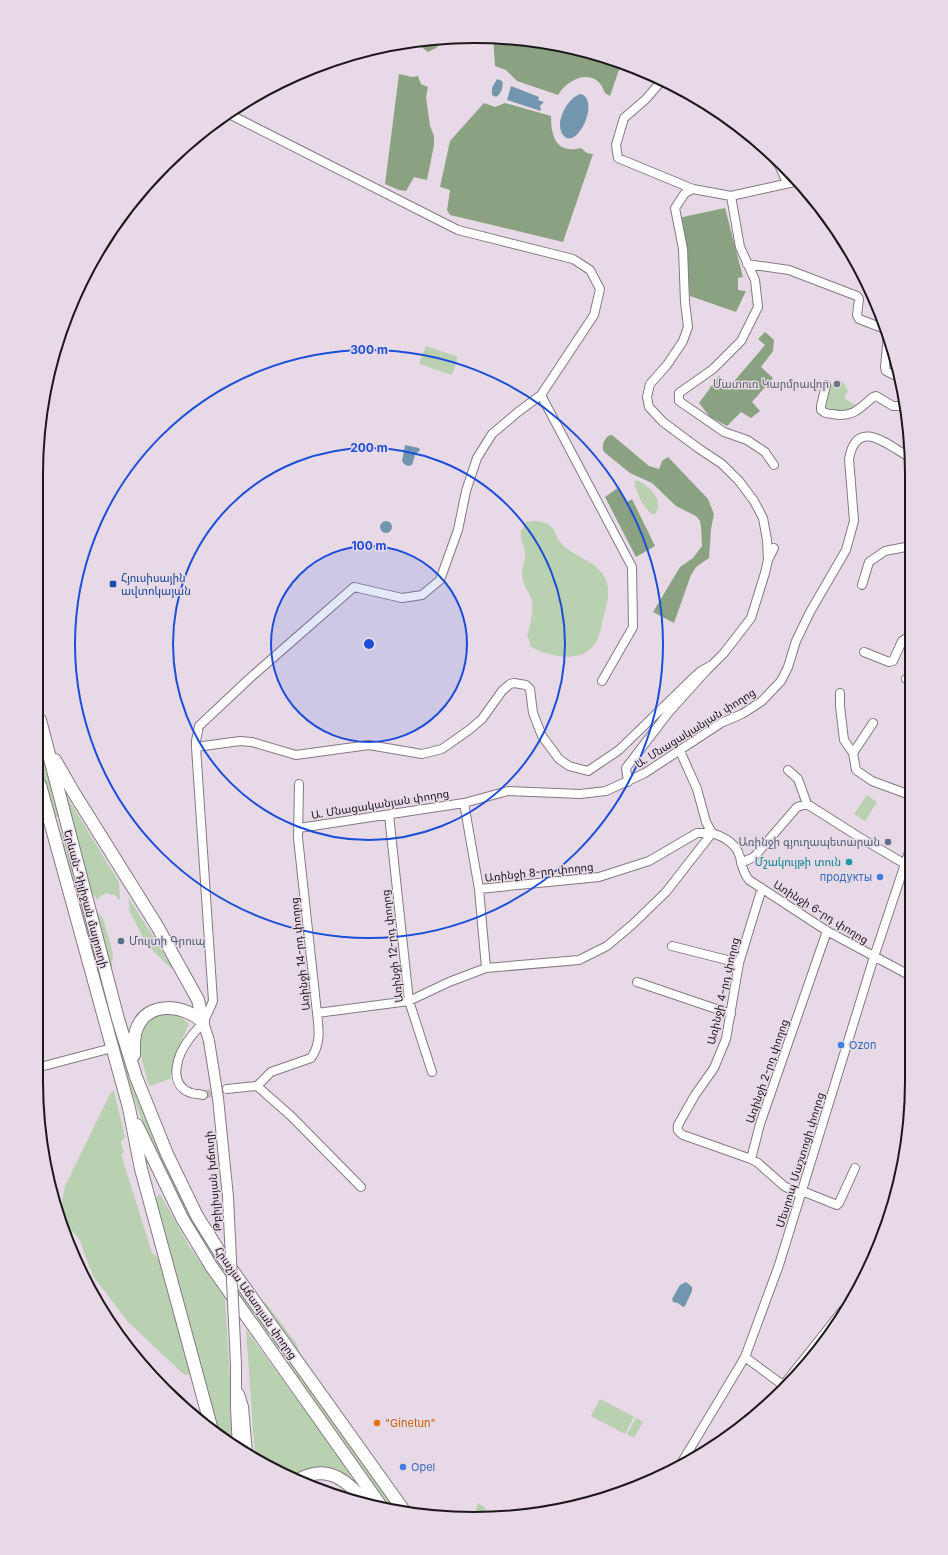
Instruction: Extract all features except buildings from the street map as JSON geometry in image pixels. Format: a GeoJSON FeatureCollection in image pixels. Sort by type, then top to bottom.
{"type":"FeatureCollection","features":[{"type":"Feature","properties":{"kind":"highway","name":"Երևան-Դիլիջան մայրուղի"},"geometry":{"type":"LineString","coordinates":[[43,732],[118,1019],[136,1077]]}},
{"type":"Feature","properties":{"kind":"highway"},"geometry":{"type":"LineString","coordinates":[[46,744],[74,793],[157,926],[198,1000],[203,1022]]}},
{"type":"Feature","properties":{"kind":"highway","name":"Երևան-Դիլիջան մայրուղի"},"geometry":{"type":"LineString","coordinates":[[43,798],[129,1108]]}},
{"type":"Feature","properties":{"kind":"highway"},"geometry":{"type":"LineString","coordinates":[[52,827],[58,821],[66,824]]}},
{"type":"Feature","properties":{"kind":"highway"},"geometry":{"type":"LineString","coordinates":[[136,1077],[133,1040],[137,1027],[145,1016],[162,1008],[173,1008],[182,1010],[199,1018],[203,1022]]}},
{"type":"Feature","properties":{"kind":"highway"},"geometry":{"type":"LineString","coordinates":[[105,1022],[109,1025],[113,1025],[118,1019]]}},
{"type":"Feature","properties":{"kind":"highway","name":"Հրաչյա Աճառյան փողոց"},"geometry":{"type":"LineString","coordinates":[[136,1077],[167,1154],[205,1230],[400,1505]]}},
{"type":"Feature","properties":{"kind":"highway"},"geometry":{"type":"LineString","coordinates":[[129,1108],[141,1169],[210,1421]]}},
{"type":"Feature","properties":{"kind":"highway","name":"Հրաչյա Աճառյան փողոց"},"geometry":{"type":"LineString","coordinates":[[129,1108],[182,1218],[211,1266],[377,1501]]}},
{"type":"Feature","properties":{"kind":"highway"},"geometry":{"type":"LineString","coordinates":[[304,1477],[317,1474],[329,1474],[342,1479],[357,1491],[362,1497]]}},
{"type":"Feature","properties":{"kind":"main road","name":"Թբիլիսյան խճուղի"},"geometry":{"type":"LineString","coordinates":[[203,1022],[209,1040],[218,1098],[228,1197],[237,1388],[236,1408],[238,1441]]}},
{"type":"Feature","properties":{"kind":"main road","name":"Թբիլիսյան խճուղի"},"geometry":{"type":"LineString","coordinates":[[237,1388],[243,1407],[246,1446]]}},
{"type":"Feature","properties":{"kind":"street"},"geometry":{"type":"LineString","coordinates":[[659,84],[646,99],[624,118],[616,145],[618,158],[693,189],[731,196],[791,182]]}},
{"type":"Feature","properties":{"kind":"street"},"geometry":{"type":"LineString","coordinates":[[203,1095],[191,1093],[184,1089],[176,1079],[176,1065],[180,1054],[189,1038],[203,1022],[213,1001],[196,747],[199,726],[250,678],[354,587],[402,598],[422,595],[440,580],[458,530],[466,491],[476,458],[492,434],[540,395],[594,315],[600,289],[590,270],[573,258],[458,230],[234,117]]}},
{"type":"Feature","properties":{"kind":"street"},"geometry":{"type":"LineString","coordinates":[[782,173],[787,183]]}},
{"type":"Feature","properties":{"kind":"street"},"geometry":{"type":"LineString","coordinates":[[693,189],[685,193],[675,208],[683,249],[685,302],[688,327],[683,341],[650,384],[647,397],[648,407],[663,422],[722,464],[739,481],[754,501],[763,518],[767,540],[768,560]]}},
{"type":"Feature","properties":{"kind":"street"},"geometry":{"type":"LineString","coordinates":[[731,196],[740,248],[755,280],[758,307],[741,341],[713,369],[679,393],[679,401],[724,432],[747,440],[765,452],[774,465]]}},
{"type":"Feature","properties":{"kind":"street"},"geometry":{"type":"LineString","coordinates":[[747,264],[789,270],[857,296],[859,299],[857,315],[859,318],[879,326]]}},
{"type":"Feature","properties":{"kind":"street"},"geometry":{"type":"LineString","coordinates":[[887,350],[886,371],[893,375]]}},
{"type":"Feature","properties":{"kind":"street"},"geometry":{"type":"LineString","coordinates":[[826,385],[821,406],[821,410],[824,413],[840,416],[855,413],[876,396],[893,406],[899,406]]}},
{"type":"Feature","properties":{"kind":"street"},"geometry":{"type":"LineString","coordinates":[[540,395],[632,567],[633,627],[602,681]]}},
{"type":"Feature","properties":{"kind":"street","name":"Ա. Մնացականյան փողոց"},"geometry":{"type":"LineString","coordinates":[[299,828],[464,803],[508,791],[580,794],[606,791],[645,773],[722,723],[742,714],[762,701],[781,681],[788,667],[796,641],[810,612],[846,550],[854,521],[849,459],[854,443],[860,438],[869,436],[880,439],[904,454]]}},
{"type":"Feature","properties":{"kind":"street"},"geometry":{"type":"LineString","coordinates":[[862,585],[869,562],[885,551],[905,547]]}},
{"type":"Feature","properties":{"kind":"street"},"geometry":{"type":"LineString","coordinates":[[628,782],[626,768],[669,712],[733,642],[751,618],[768,560],[774,548]]}},
{"type":"Feature","properties":{"kind":"street"},"geometry":{"type":"LineString","coordinates":[[864,652],[889,662],[893,662],[902,641],[905,639]]}},
{"type":"Feature","properties":{"kind":"street"},"geometry":{"type":"LineString","coordinates":[[196,747],[240,741],[252,742],[296,755],[369,745],[422,754],[442,749],[469,730],[482,719],[502,691],[510,684],[514,683],[526,685],[530,689],[532,713],[542,736],[559,759],[569,766],[588,770],[619,750],[692,679],[701,671],[710,666]]}},
{"type":"Feature","properties":{"kind":"street"},"geometry":{"type":"LineString","coordinates":[[840,693],[844,740],[853,753],[856,770],[872,781],[905,793]]}},
{"type":"Feature","properties":{"kind":"street"},"geometry":{"type":"LineString","coordinates":[[853,753],[873,723]]}},
{"type":"Feature","properties":{"kind":"street"},"geometry":{"type":"LineString","coordinates":[[317,1013],[409,1001],[449,982],[486,968],[579,960],[607,946],[633,924],[666,892],[712,834],[706,822],[696,789],[680,751]]}},
{"type":"Feature","properties":{"kind":"street"},"geometry":{"type":"LineString","coordinates":[[788,770],[798,779],[807,804],[859,837],[905,869]]}},
{"type":"Feature","properties":{"kind":"street","name":"Առինջի 14-րդ փողոց"},"geometry":{"type":"LineString","coordinates":[[257,1086],[271,1072],[311,1058],[319,1042],[298,838],[300,784]]}},
{"type":"Feature","properties":{"kind":"street"},"geometry":{"type":"LineString","coordinates":[[464,803],[479,889],[486,968]]}},
{"type":"Feature","properties":{"kind":"street"},"geometry":{"type":"LineString","coordinates":[[742,863],[754,856],[797,808],[807,804]]}},
{"type":"Feature","properties":{"kind":"street","name":"Առինջի 12-րդ փողոց"},"geometry":{"type":"LineString","coordinates":[[389,815],[409,1001],[432,1072]]}},
{"type":"Feature","properties":{"kind":"street","name":"Առինջի 8-րդ փողոց"},"geometry":{"type":"LineString","coordinates":[[479,889],[599,877],[649,861],[697,833],[712,834]]}},
{"type":"Feature","properties":{"kind":"street","name":"Առինջի 6-րդ փողոց"},"geometry":{"type":"LineString","coordinates":[[712,834],[724,837],[734,846],[739,854],[744,874],[749,880],[827,931],[905,972]]}},
{"type":"Feature","properties":{"kind":"street","name":"Մեսրոպ Մաշտոցի փողոց"},"geometry":{"type":"LineString","coordinates":[[685,1457],[745,1357],[779,1265],[874,957],[905,873]]}},
{"type":"Feature","properties":{"kind":"street","name":"Առինջի 4-րդ փողոց"},"geometry":{"type":"LineString","coordinates":[[751,1159],[683,1135],[679,1133],[677,1129],[695,1094],[714,1068],[726,1039],[739,963],[762,888]]}},
{"type":"Feature","properties":{"kind":"street","name":"Առինջի 2-րդ փողոց"},"geometry":{"type":"LineString","coordinates":[[751,1159],[760,1124],[827,931]]}},
{"type":"Feature","properties":{"kind":"street"},"geometry":{"type":"LineString","coordinates":[[672,946],[739,963]]}},
{"type":"Feature","properties":{"kind":"street"},"geometry":{"type":"LineString","coordinates":[[637,982],[731,1014]]}},
{"type":"Feature","properties":{"kind":"street"},"geometry":{"type":"LineString","coordinates":[[43,1063],[112,1048]]}},
{"type":"Feature","properties":{"kind":"street"},"geometry":{"type":"LineString","coordinates":[[227,1089],[257,1086],[291,1116],[361,1187]]}},
{"type":"Feature","properties":{"kind":"street"},"geometry":{"type":"LineString","coordinates":[[751,1159],[784,1186],[837,1204],[839,1203],[855,1168]]}},
{"type":"Feature","properties":{"kind":"street"},"geometry":{"type":"LineString","coordinates":[[745,1357],[782,1383]]}},
{"type":"Feature","properties":{"kind":"green space"},"geometry":{"type":"Polygon","coordinates":[[[493,44],[558,51],[619,68],[610,96],[605,93],[601,85],[596,80],[590,77],[576,79],[563,88],[558,95],[517,81],[506,70],[495,66],[493,44]]]}},
{"type":"Feature","properties":{"kind":"green space"},"geometry":{"type":"Polygon","coordinates":[[[439,45],[436,48],[428,52],[421,47],[439,45]]]}},
{"type":"Feature","properties":{"kind":"green space"},"geometry":{"type":"Polygon","coordinates":[[[399,74],[412,77],[418,76],[421,84],[428,87],[426,97],[430,126],[434,136],[434,145],[427,180],[414,177],[406,191],[399,190],[385,184],[399,74]]]}},
{"type":"Feature","properties":{"kind":"green space"},"geometry":{"type":"Polygon","coordinates":[[[484,103],[495,107],[505,103],[551,116],[554,137],[561,146],[566,149],[581,148],[587,153],[593,154],[563,242],[450,215],[447,210],[450,190],[440,187],[450,141],[484,103]]]}},
{"type":"Feature","properties":{"kind":"green space"},"geometry":{"type":"Polygon","coordinates":[[[725,208],[743,277],[738,278],[738,290],[746,291],[736,312],[690,296],[678,218],[725,208]]]}},
{"type":"Feature","properties":{"kind":"green space"},"geometry":{"type":"Polygon","coordinates":[[[765,332],[774,340],[773,351],[761,367],[773,378],[752,402],[760,411],[751,418],[741,412],[727,426],[710,417],[699,403],[719,376],[730,386],[765,345],[758,339],[765,332]]]}},
{"type":"Feature","properties":{"kind":"green space"},"geometry":{"type":"Polygon","coordinates":[[[426,346],[458,357],[452,375],[419,364],[426,346]]]}},
{"type":"Feature","properties":{"kind":"green space"},"geometry":{"type":"Polygon","coordinates":[[[836,378],[844,383],[848,391],[844,398],[857,406],[848,413],[822,410],[827,390],[836,378]]]}},
{"type":"Feature","properties":{"kind":"green space"},"geometry":{"type":"Polygon","coordinates":[[[612,435],[649,466],[659,469],[662,461],[668,457],[708,499],[714,514],[711,529],[709,558],[696,567],[691,575],[674,623],[653,612],[680,567],[693,558],[702,546],[700,521],[696,516],[676,506],[652,483],[630,473],[604,452],[604,441],[608,436],[612,435]]]}},
{"type":"Feature","properties":{"kind":"green space"},"geometry":{"type":"Polygon","coordinates":[[[636,480],[650,489],[657,498],[658,508],[655,514],[651,514],[641,501],[634,484],[636,480]]]}},
{"type":"Feature","properties":{"kind":"green space"},"geometry":{"type":"Polygon","coordinates":[[[619,487],[627,502],[632,499],[655,546],[636,557],[605,497],[619,487]]]}},
{"type":"Feature","properties":{"kind":"green space"},"geometry":{"type":"Polygon","coordinates":[[[536,521],[548,524],[554,530],[560,542],[565,547],[591,563],[600,571],[608,585],[608,600],[598,638],[592,647],[585,653],[577,656],[558,656],[539,651],[531,647],[527,634],[531,621],[532,601],[524,584],[522,572],[525,560],[525,551],[521,539],[521,531],[526,522],[536,521]]]}},
{"type":"Feature","properties":{"kind":"green space"},"geometry":{"type":"Polygon","coordinates":[[[43,756],[59,816],[54,818],[43,776],[43,756]]]}},
{"type":"Feature","properties":{"kind":"green space"},"geometry":{"type":"Polygon","coordinates":[[[62,789],[119,882],[120,901],[114,894],[111,895],[107,893],[100,896],[98,900],[87,888],[62,789]]]}},
{"type":"Feature","properties":{"kind":"green space"},"geometry":{"type":"Polygon","coordinates":[[[867,795],[877,802],[865,821],[854,814],[867,795]]]}},
{"type":"Feature","properties":{"kind":"green space"},"geometry":{"type":"Polygon","coordinates":[[[61,832],[112,1012],[109,1013],[57,833],[61,832]]]}},
{"type":"Feature","properties":{"kind":"green space"},"geometry":{"type":"Polygon","coordinates":[[[128,897],[173,968],[172,969],[147,945],[130,912],[128,897]]]}},
{"type":"Feature","properties":{"kind":"green space"},"geometry":{"type":"Polygon","coordinates":[[[90,904],[103,918],[113,953],[111,978],[90,904]]]}},
{"type":"Feature","properties":{"kind":"green space"},"geometry":{"type":"Polygon","coordinates":[[[160,1014],[176,1016],[189,1024],[177,1051],[170,1079],[149,1086],[141,1056],[140,1036],[144,1027],[150,1020],[160,1014]]]}},
{"type":"Feature","properties":{"kind":"green space"},"geometry":{"type":"Polygon","coordinates":[[[116,1031],[143,1111],[170,1174],[191,1215],[394,1505],[386,1503],[244,1304],[194,1228],[167,1176],[139,1113],[114,1033],[116,1031]]]}},
{"type":"Feature","properties":{"kind":"green space"},"geometry":{"type":"Polygon","coordinates":[[[114,1091],[125,1137],[121,1142],[124,1152],[121,1154],[152,1253],[159,1259],[190,1374],[185,1375],[180,1371],[128,1322],[93,1276],[80,1241],[68,1225],[62,1206],[65,1186],[111,1092],[114,1091]]]}},
{"type":"Feature","properties":{"kind":"green space"},"geometry":{"type":"Polygon","coordinates":[[[160,1194],[189,1246],[225,1298],[233,1438],[217,1427],[156,1198],[160,1194]]]}},
{"type":"Feature","properties":{"kind":"green space"},"geometry":{"type":"Polygon","coordinates":[[[262,1302],[265,1302],[296,1343],[304,1364],[262,1302]]]}},
{"type":"Feature","properties":{"kind":"green space"},"geometry":{"type":"Polygon","coordinates":[[[246,1330],[356,1479],[340,1472],[324,1468],[309,1469],[297,1474],[283,1468],[255,1452],[246,1330]]]}},
{"type":"Feature","properties":{"kind":"green space"},"geometry":{"type":"Polygon","coordinates":[[[600,1399],[634,1417],[625,1434],[591,1416],[600,1399]]]}},
{"type":"Feature","properties":{"kind":"green space"},"geometry":{"type":"Polygon","coordinates":[[[636,1418],[643,1422],[634,1438],[627,1434],[636,1418]]]}},
{"type":"Feature","properties":{"kind":"green space"},"geometry":{"type":"Polygon","coordinates":[[[478,1503],[487,1512],[476,1512],[478,1503]]]}},
{"type":"Feature","properties":{"kind":"water"},"geometry":{"type":"Polygon","coordinates":[[[497,79],[502,81],[503,86],[501,92],[496,97],[492,95],[492,88],[497,79]]]}},
{"type":"Feature","properties":{"kind":"water"},"geometry":{"type":"Polygon","coordinates":[[[511,86],[539,97],[538,100],[544,102],[540,106],[541,111],[507,100],[511,86]]]}},
{"type":"Feature","properties":{"kind":"water"},"geometry":{"type":"Polygon","coordinates":[[[581,94],[587,98],[588,115],[580,131],[574,137],[568,138],[563,135],[561,130],[561,118],[571,100],[581,94]]]}},
{"type":"Feature","properties":{"kind":"water"},"geometry":{"type":"Polygon","coordinates":[[[405,445],[419,448],[420,450],[415,455],[412,465],[408,466],[402,461],[405,445]]]}},
{"type":"Feature","properties":{"kind":"water"},"geometry":{"type":"Polygon","coordinates":[[[388,521],[391,522],[391,532],[384,533],[381,532],[380,525],[381,522],[388,521]]]}},
{"type":"Feature","properties":{"kind":"water"},"geometry":{"type":"Polygon","coordinates":[[[686,1282],[692,1287],[692,1291],[685,1306],[683,1307],[678,1303],[673,1302],[672,1299],[680,1285],[686,1282]]]}},
{"type":"Feature","properties":{"kind":"tunnel"},"geometry":{"type":"LineString","coordinates":[[203,1095],[227,1089]]}},
{"type":"Feature","properties":{"kind":"place","name":"Մատուռ Կարմրավոր"},"geometry":{"type":"Point","coordinates":[837,384]}},
{"type":"Feature","properties":{"kind":"place","name":"Հյուսիսային ավտոկայան"},"geometry":{"type":"Point","coordinates":[113,584]}},
{"type":"Feature","properties":{"kind":"place","name":"Առինջի գյուղապետարան"},"geometry":{"type":"Point","coordinates":[888,842]}},
{"type":"Feature","properties":{"kind":"place","name":"Մշակույթի տուն"},"geometry":{"type":"Point","coordinates":[849,862]}},
{"type":"Feature","properties":{"kind":"place","name":"продукты"},"geometry":{"type":"Point","coordinates":[880,877]}},
{"type":"Feature","properties":{"kind":"place","name":"Մուլտի Գրուպ"},"geometry":{"type":"Point","coordinates":[121,941]}},
{"type":"Feature","properties":{"kind":"place","name":"Ozon"},"geometry":{"type":"Point","coordinates":[841,1045]}},
{"type":"Feature","properties":{"kind":"place","name":"\"Ginetun\""},"geometry":{"type":"Point","coordinates":[377,1423]}},
{"type":"Feature","properties":{"kind":"place","name":"Opel"},"geometry":{"type":"Point","coordinates":[403,1467]}}]}
